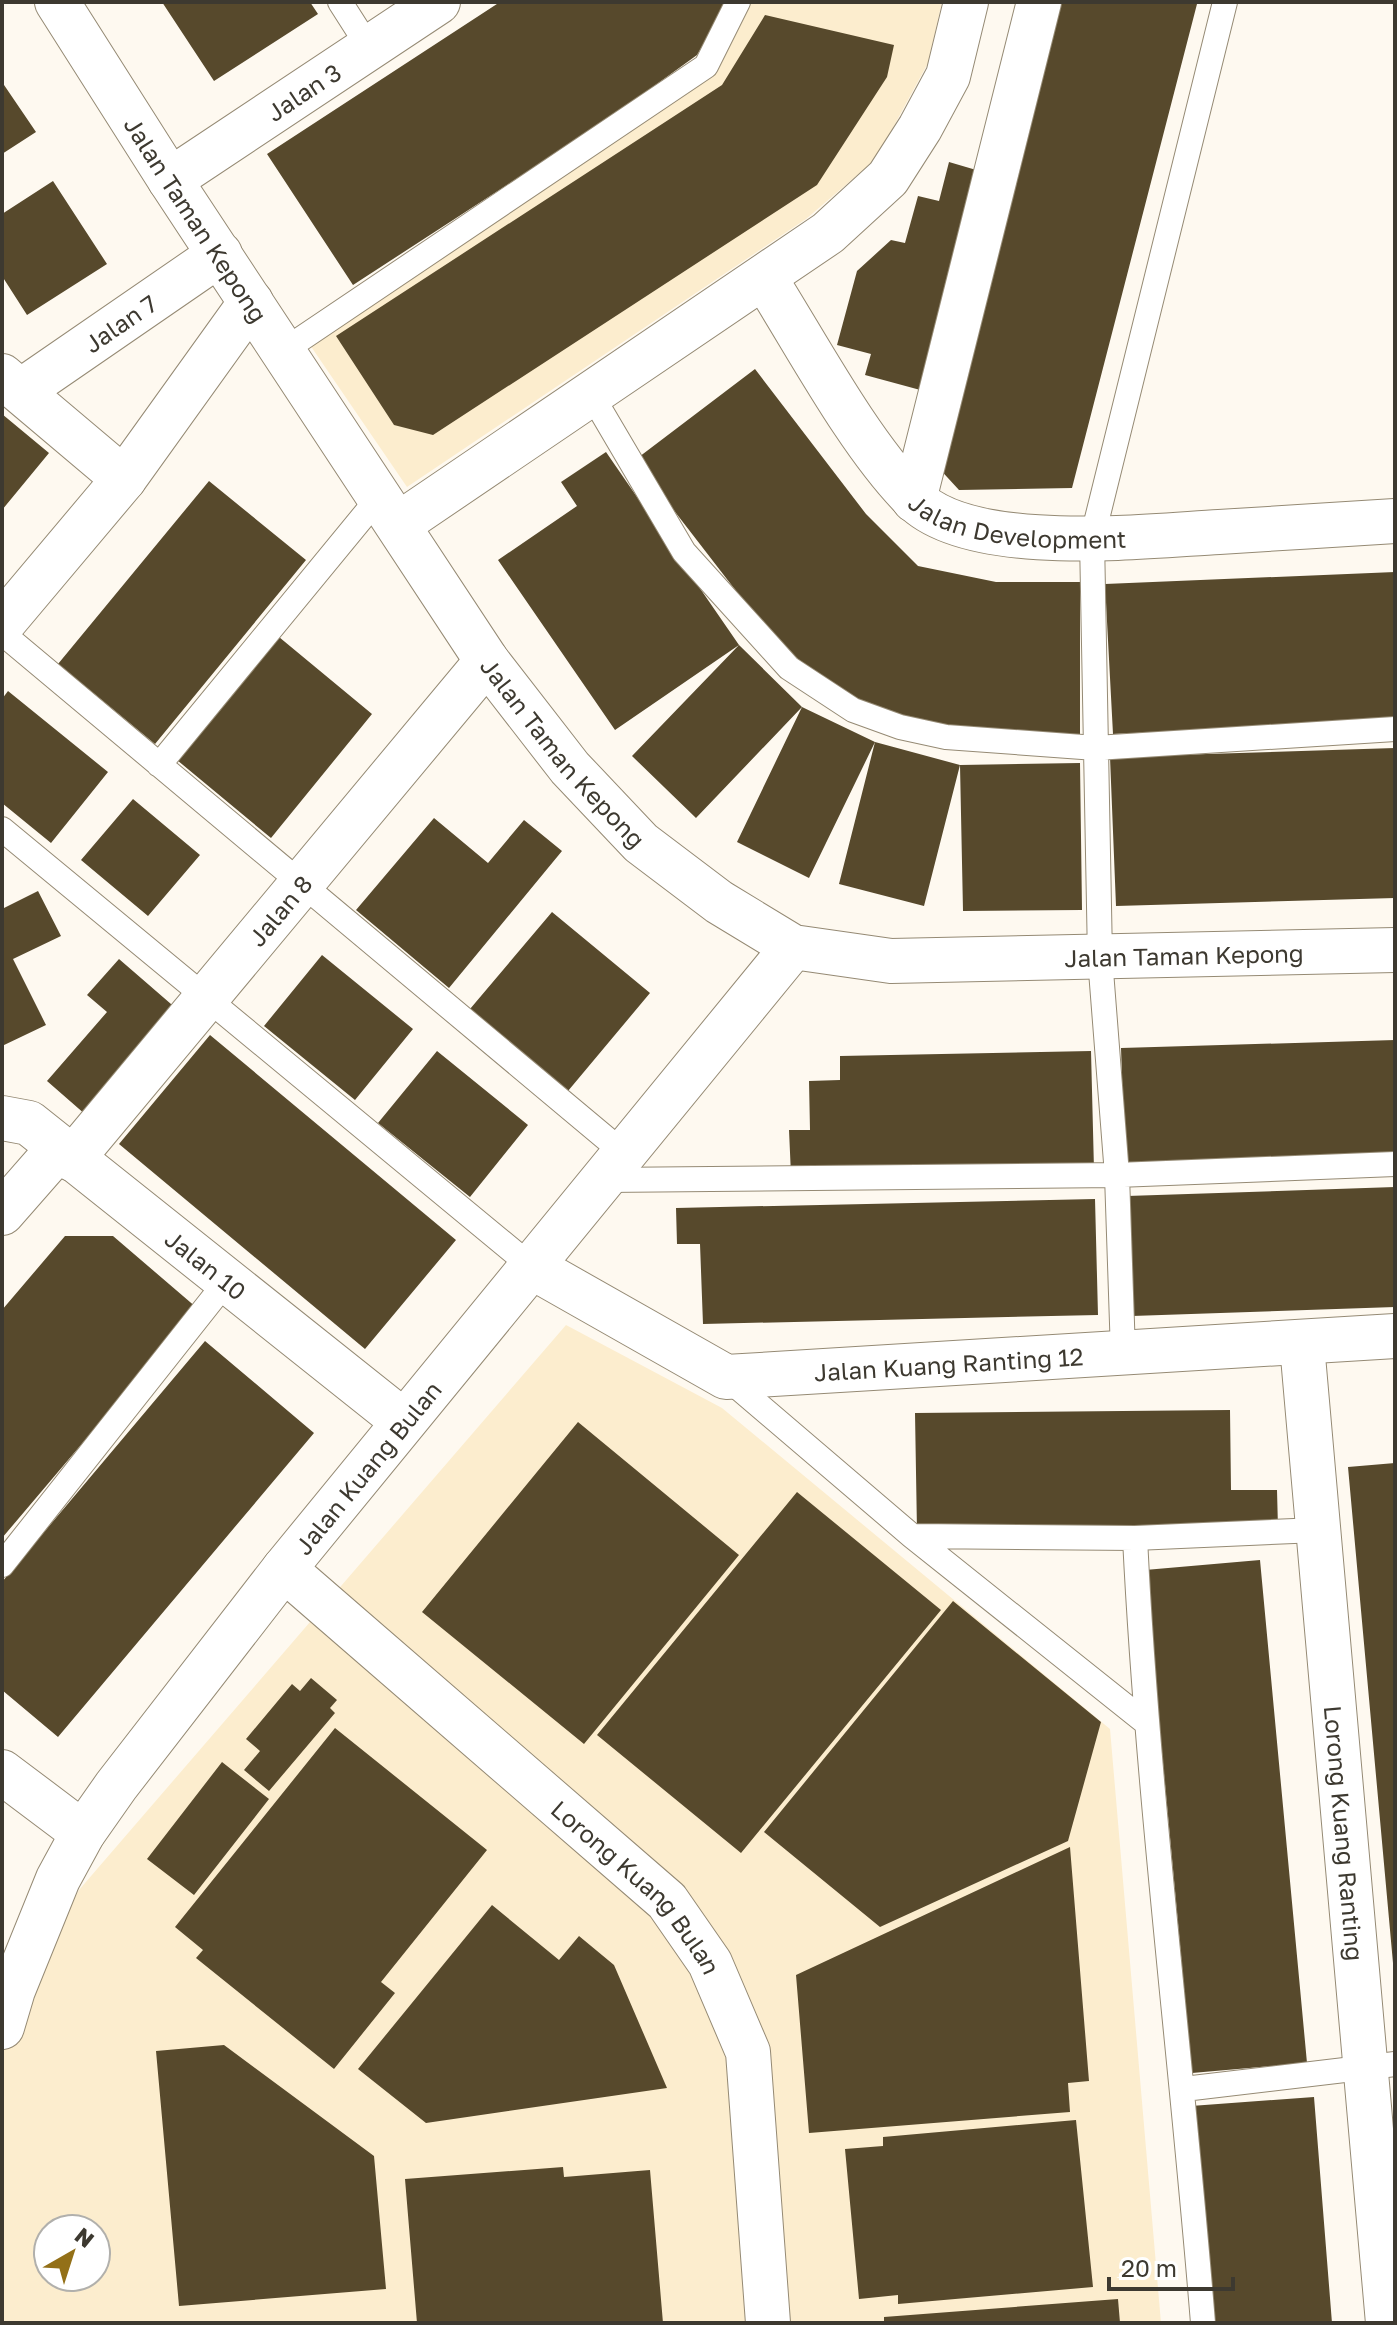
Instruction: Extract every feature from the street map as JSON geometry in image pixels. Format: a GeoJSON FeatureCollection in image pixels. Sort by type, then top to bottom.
{"type":"FeatureCollection","features":[{"type":"Feature","properties":{"kind":"street","name":"Jalan Taman Kepong"},"geometry":{"type":"LineString","coordinates":[[57,2],[170,180],[487,661],[570,768],[641,843],[719,902],[793,947],[891,961],[1395,950]]}},
{"type":"Feature","properties":{"kind":"street","name":"Jalan 3"},"geometry":{"type":"LineString","coordinates":[[170,180],[438,2]]}},
{"type":"Feature","properties":{"kind":"street"},"geometry":{"type":"LineString","coordinates":[[390,510],[591,394],[828,233],[888,178],[948,76],[966,2]]}},
{"type":"Feature","properties":{"kind":"street"},"geometry":{"type":"LineString","coordinates":[[914,500],[1039,2]]}},
{"type":"Feature","properties":{"kind":"street","name":"Jalan 7"},"geometry":{"type":"LineString","coordinates":[[124,479],[11,384],[220,254]]}},
{"type":"Feature","properties":{"kind":"street","name":"Jalan Development"},"geometry":{"type":"LineString","coordinates":[[764,277],[863,433],[914,500],[960,525],[990,532],[1092,539],[1395,521]]}},
{"type":"Feature","properties":{"kind":"street"},"geometry":{"type":"LineString","coordinates":[[2,624],[124,479],[251,302]]}},
{"type":"Feature","properties":{"kind":"street","name":"Jalan 8"},"geometry":{"type":"LineString","coordinates":[[2,1213],[66,1153],[206,998],[487,661]]}},
{"type":"Feature","properties":{"kind":"street","name":"Jalan Kuang Bulan"},"geometry":{"type":"LineString","coordinates":[[2,2027],[46,1906],[83,1833],[284,1569],[793,947]]}},
{"type":"Feature","properties":{"kind":"street","name":"Jalan 10"},"geometry":{"type":"LineString","coordinates":[[2,1118],[29,1123],[403,1421]]}},
{"type":"Feature","properties":{"kind":"street"},"geometry":{"type":"LineString","coordinates":[[532,1267],[726,1377]]}},
{"type":"Feature","properties":{"kind":"street","name":"Jalan Kuang Ranting 12"},"geometry":{"type":"LineString","coordinates":[[726,1377],[1302,1345],[1395,1336]]}},
{"type":"Feature","properties":{"kind":"street","name":"Lorong Kuang Ranting"},"geometry":{"type":"LineString","coordinates":[[1302,1345],[1318,1530],[1380,2064],[1388,2323]]}},
{"type":"Feature","properties":{"kind":"street","name":"Lorong Kuang Bulan"},"geometry":{"type":"LineString","coordinates":[[284,1569],[667,1901],[710,1963],[748,2052],[768,2323]]}},
{"type":"Feature","properties":{"kind":"street"},"geometry":{"type":"LineString","coordinates":[[2,1772],[83,1833]]}},
{"type":"Feature","properties":{"kind":"lane"},"geometry":{"type":"LineString","coordinates":[[340,2],[370,49]]}},
{"type":"Feature","properties":{"kind":"lane"},"geometry":{"type":"LineString","coordinates":[[283,351],[706,66],[738,2]]}},
{"type":"Feature","properties":{"kind":"lane"},"geometry":{"type":"LineString","coordinates":[[1123,1353],[1117,1175],[1100,958],[1092,539],[1225,2]]}},
{"type":"Feature","properties":{"kind":"lane"},"geometry":{"type":"LineString","coordinates":[[591,394],[684,552],[789,668],[853,710],[900,727],[946,737],[1096,748],[1395,729]]}},
{"type":"Feature","properties":{"kind":"lane"},"geometry":{"type":"LineString","coordinates":[[159,765],[390,510]]}},
{"type":"Feature","properties":{"kind":"lane"},"geometry":{"type":"LineString","coordinates":[[2,633],[301,884],[615,1167],[1117,1175],[1395,1164]]}},
{"type":"Feature","properties":{"kind":"lane"},"geometry":{"type":"LineString","coordinates":[[2,829],[532,1267]]}},
{"type":"Feature","properties":{"kind":"lane"},"geometry":{"type":"LineString","coordinates":[[2,1565],[226,1282]]}},
{"type":"Feature","properties":{"kind":"lane"},"geometry":{"type":"LineString","coordinates":[[726,1377],[912,1536],[1144,1721]]}},
{"type":"Feature","properties":{"kind":"lane"},"geometry":{"type":"LineString","coordinates":[[912,1536],[1135,1538],[1318,1530]]}},
{"type":"Feature","properties":{"kind":"lane"},"geometry":{"type":"LineString","coordinates":[[1135,1538],[1144,1721],[1184,2089],[1203,2323]]}},
{"type":"Feature","properties":{"kind":"lane"},"geometry":{"type":"LineString","coordinates":[[1184,2089],[1380,2064]]}},
{"type":"Feature","properties":{"kind":"shaded area"},"geometry":{"type":"Polygon","coordinates":[[[747,2],[942,2],[928,63],[876,159],[806,219],[407,487],[310,345],[711,74],[747,2]]]}},
{"type":"Feature","properties":{"kind":"shaded area"},"geometry":{"type":"Polygon","coordinates":[[[566,1325],[722,1408],[1110,1729],[1161,2323],[2,2323],[2,2024],[79,1890],[566,1325]]]}},
{"type":"Feature","properties":{"kind":"building"},"geometry":{"type":"Polygon","coordinates":[[[162,2],[310,2],[318,14],[214,81],[162,2]]]}},
{"type":"Feature","properties":{"kind":"building"},"geometry":{"type":"Polygon","coordinates":[[[500,2],[728,2],[697,55],[610,118],[353,285],[267,154],[500,2]]]}},
{"type":"Feature","properties":{"kind":"building"},"geometry":{"type":"Polygon","coordinates":[[[1056,2],[1197,4],[1072,488],[959,490],[936,465],[1056,2]]]}},
{"type":"Feature","properties":{"kind":"building"},"geometry":{"type":"Polygon","coordinates":[[[765,15],[894,45],[887,77],[817,185],[433,435],[394,425],[336,336],[722,85],[765,15]]]}},
{"type":"Feature","properties":{"kind":"building"},"geometry":{"type":"Polygon","coordinates":[[[2,82],[36,132],[2,154],[2,82]]]}},
{"type":"Feature","properties":{"kind":"building"},"geometry":{"type":"Polygon","coordinates":[[[949,162],[983,172],[924,391],[865,375],[871,354],[837,345],[857,271],[891,240],[905,243],[918,196],[939,201],[949,162]]]}},
{"type":"Feature","properties":{"kind":"building"},"geometry":{"type":"Polygon","coordinates":[[[53,181],[107,264],[27,315],[2,276],[2,214],[53,181]]]}},
{"type":"Feature","properties":{"kind":"building"},"geometry":{"type":"Polygon","coordinates":[[[755,369],[866,514],[918,566],[996,582],[1080,582],[1080,737],[916,723],[847,700],[791,653],[750,609],[635,460],[755,369]]]}},
{"type":"Feature","properties":{"kind":"building"},"geometry":{"type":"Polygon","coordinates":[[[2,414],[49,453],[2,510],[2,414]]]}},
{"type":"Feature","properties":{"kind":"building"},"geometry":{"type":"Polygon","coordinates":[[[606,452],[739,645],[615,730],[498,560],[577,506],[561,482],[606,452]]]}},
{"type":"Feature","properties":{"kind":"building"},"geometry":{"type":"Polygon","coordinates":[[[209,481],[306,560],[155,744],[58,664],[209,481]]]}},
{"type":"Feature","properties":{"kind":"building"},"geometry":{"type":"Polygon","coordinates":[[[1395,572],[1395,721],[1113,734],[1105,584],[1395,572]]]}},
{"type":"Feature","properties":{"kind":"building"},"geometry":{"type":"Polygon","coordinates":[[[279,637],[372,714],[271,838],[177,760],[279,637]]]}},
{"type":"Feature","properties":{"kind":"building"},"geometry":{"type":"Polygon","coordinates":[[[739,645],[802,707],[696,818],[632,756],[739,645]]]}},
{"type":"Feature","properties":{"kind":"building"},"geometry":{"type":"Polygon","coordinates":[[[8,691],[108,772],[51,843],[2,803],[2,699],[8,691]]]}},
{"type":"Feature","properties":{"kind":"building"},"geometry":{"type":"Polygon","coordinates":[[[802,707],[875,742],[809,878],[737,842],[802,707]]]}},
{"type":"Feature","properties":{"kind":"building"},"geometry":{"type":"Polygon","coordinates":[[[875,742],[960,765],[924,906],[839,884],[875,742]]]}},
{"type":"Feature","properties":{"kind":"building"},"geometry":{"type":"Polygon","coordinates":[[[1395,748],[1395,898],[1116,906],[1110,757],[1395,748]]]}},
{"type":"Feature","properties":{"kind":"building"},"geometry":{"type":"Polygon","coordinates":[[[1080,763],[1082,910],[963,911],[960,765],[1080,763]]]}},
{"type":"Feature","properties":{"kind":"building"},"geometry":{"type":"Polygon","coordinates":[[[133,799],[200,855],[148,916],[81,860],[133,799]]]}},
{"type":"Feature","properties":{"kind":"building"},"geometry":{"type":"Polygon","coordinates":[[[434,818],[488,863],[524,820],[562,851],[449,988],[356,910],[434,818]]]}},
{"type":"Feature","properties":{"kind":"building"},"geometry":{"type":"Polygon","coordinates":[[[38,891],[61,936],[13,959],[46,1025],[2,1046],[2,909],[38,891]]]}},
{"type":"Feature","properties":{"kind":"building"},"geometry":{"type":"Polygon","coordinates":[[[552,912],[650,993],[568,1091],[470,1009],[552,912]]]}},
{"type":"Feature","properties":{"kind":"building"},"geometry":{"type":"Polygon","coordinates":[[[322,955],[413,1029],[355,1100],[264,1026],[322,955]]]}},
{"type":"Feature","properties":{"kind":"building"},"geometry":{"type":"Polygon","coordinates":[[[119,959],[186,1017],[94,1122],[47,1081],[107,1012],[87,995],[119,959]]]}},
{"type":"Feature","properties":{"kind":"building"},"geometry":{"type":"Polygon","coordinates":[[[210,1035],[456,1240],[365,1349],[119,1144],[210,1035]]]}},
{"type":"Feature","properties":{"kind":"building"},"geometry":{"type":"Polygon","coordinates":[[[1395,1040],[1395,1159],[1125,1167],[1121,1048],[1395,1040]]]}},
{"type":"Feature","properties":{"kind":"building"},"geometry":{"type":"Polygon","coordinates":[[[437,1051],[528,1125],[470,1197],[378,1123],[437,1051]]]}},
{"type":"Feature","properties":{"kind":"building"},"geometry":{"type":"Polygon","coordinates":[[[1091,1051],[1094,1170],[791,1175],[789,1130],[810,1130],[809,1081],[840,1080],[840,1056],[1091,1051]]]}},
{"type":"Feature","properties":{"kind":"building"},"geometry":{"type":"Polygon","coordinates":[[[1395,1187],[1395,1307],[1132,1316],[1127,1196],[1395,1187]]]}},
{"type":"Feature","properties":{"kind":"building"},"geometry":{"type":"Polygon","coordinates":[[[1095,1199],[1098,1315],[703,1324],[700,1244],[677,1244],[676,1208],[1095,1199]]]}},
{"type":"Feature","properties":{"kind":"building"},"geometry":{"type":"Polygon","coordinates":[[[65,1236],[113,1236],[197,1308],[2,1538],[2,1310],[65,1236]]]}},
{"type":"Feature","properties":{"kind":"building"},"geometry":{"type":"Polygon","coordinates":[[[205,1341],[314,1433],[58,1737],[2,1690],[2,1582],[205,1341]]]}},
{"type":"Feature","properties":{"kind":"building"},"geometry":{"type":"Polygon","coordinates":[[[1230,1410],[1231,1490],[1277,1490],[1278,1528],[917,1531],[915,1413],[1230,1410]]]}},
{"type":"Feature","properties":{"kind":"building"},"geometry":{"type":"Polygon","coordinates":[[[578,1422],[739,1555],[584,1744],[422,1612],[578,1422]]]}},
{"type":"Feature","properties":{"kind":"building"},"geometry":{"type":"Polygon","coordinates":[[[1395,1463],[1395,1962],[1393,1963],[1348,1467],[1395,1463]]]}},
{"type":"Feature","properties":{"kind":"building"},"geometry":{"type":"Polygon","coordinates":[[[797,1492],[941,1610],[741,1853],[597,1735],[797,1492]]]}},
{"type":"Feature","properties":{"kind":"building"},"geometry":{"type":"Polygon","coordinates":[[[1260,1560],[1307,2063],[1192,2073],[1145,1570],[1260,1560]]]}},
{"type":"Feature","properties":{"kind":"building"},"geometry":{"type":"Polygon","coordinates":[[[953,1601],[1101,1722],[1068,1841],[880,1927],[764,1832],[953,1601]]]}},
{"type":"Feature","properties":{"kind":"building"},"geometry":{"type":"Polygon","coordinates":[[[311,1678],[337,1700],[330,1708],[335,1713],[269,1791],[244,1770],[260,1751],[246,1739],[292,1684],[300,1691],[311,1678]]]}},
{"type":"Feature","properties":{"kind":"building"},"geometry":{"type":"Polygon","coordinates":[[[335,1728],[487,1850],[381,1982],[395,1993],[334,2069],[196,1958],[203,1950],[175,1927],[335,1728]]]}},
{"type":"Feature","properties":{"kind":"building"},"geometry":{"type":"Polygon","coordinates":[[[222,1762],[269,1799],[194,1895],[147,1859],[222,1762]]]}},
{"type":"Feature","properties":{"kind":"building"},"geometry":{"type":"Polygon","coordinates":[[[1070,1847],[1089,2081],[1068,2083],[1070,2112],[809,2133],[796,1975],[1070,1847]]]}},
{"type":"Feature","properties":{"kind":"building"},"geometry":{"type":"Polygon","coordinates":[[[492,1905],[559,1960],[579,1936],[614,1965],[667,2088],[426,2123],[358,2069],[492,1905]]]}},
{"type":"Feature","properties":{"kind":"building"},"geometry":{"type":"Polygon","coordinates":[[[224,2045],[374,2156],[386,2289],[179,2306],[156,2051],[224,2045]]]}},
{"type":"Feature","properties":{"kind":"building"},"geometry":{"type":"Polygon","coordinates":[[[1314,2097],[1332,2323],[1208,2323],[1191,2106],[1314,2097]]]}},
{"type":"Feature","properties":{"kind":"building"},"geometry":{"type":"Polygon","coordinates":[[[1076,2120],[1093,2287],[898,2304],[898,2295],[859,2299],[845,2149],[883,2146],[883,2137],[1076,2120]]]}},
{"type":"Feature","properties":{"kind":"building"},"geometry":{"type":"Polygon","coordinates":[[[563,2167],[564,2177],[650,2170],[663,2323],[417,2323],[405,2179],[563,2167]]]}},
{"type":"Feature","properties":{"kind":"building"},"geometry":{"type":"Polygon","coordinates":[[[1118,2299],[1120,2323],[884,2323],[884,2317],[1118,2299]]]}}]}
